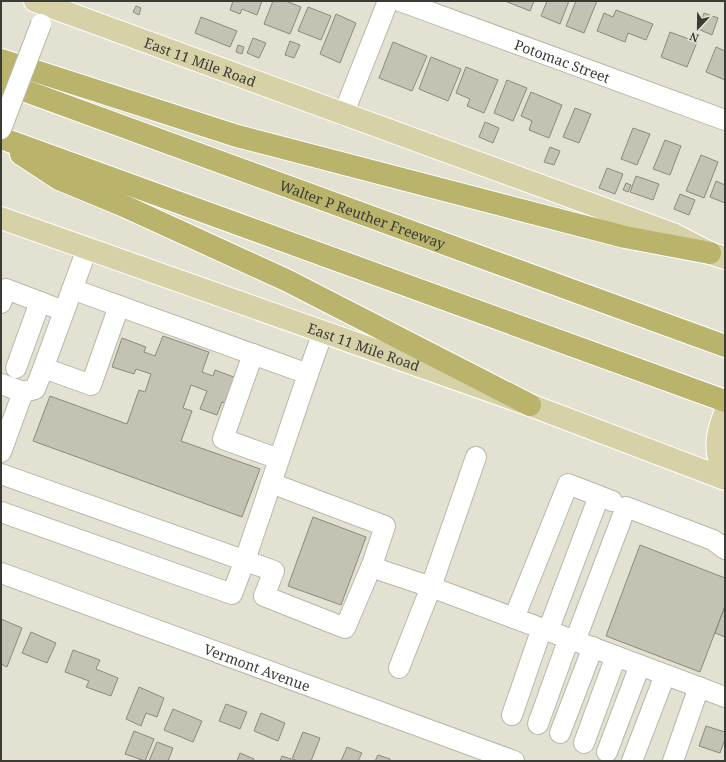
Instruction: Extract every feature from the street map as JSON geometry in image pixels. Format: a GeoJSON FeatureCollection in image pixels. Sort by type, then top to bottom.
{"type":"FeatureCollection","features":[{"type":"Feature","properties":{"kind":"highway"},"geometry":{"type":"LineString","coordinates":[[1,60],[237,136],[625,238],[718,255]]}},
{"type":"Feature","properties":{"kind":"highway","name":"Walter P Reuther Freeway"},"geometry":{"type":"LineString","coordinates":[[1,82],[725,346]]}},
{"type":"Feature","properties":{"kind":"highway"},"geometry":{"type":"LineString","coordinates":[[1,138],[725,401]]}},
{"type":"Feature","properties":{"kind":"highway"},"geometry":{"type":"LineString","coordinates":[[1,142],[60,179],[286,280],[530,405]]}},
{"type":"Feature","properties":{"kind":"main road","name":"East 11 Mile Road"},"geometry":{"type":"LineString","coordinates":[[43,8],[673,234],[718,255]]}},
{"type":"Feature","properties":{"kind":"main road","name":"East 11 Mile Road"},"geometry":{"type":"LineString","coordinates":[[1,218],[530,405],[723,470]]}},
{"type":"Feature","properties":{"kind":"main road"},"geometry":{"type":"LineString","coordinates":[[723,470],[717,442],[719,428],[725,413]]}},
{"type":"Feature","properties":{"kind":"street"},"geometry":{"type":"LineString","coordinates":[[343,115],[388,1]]}},
{"type":"Feature","properties":{"kind":"street","name":"Potomac Street"},"geometry":{"type":"LineString","coordinates":[[400,1],[725,120]]}},
{"type":"Feature","properties":{"kind":"street"},"geometry":{"type":"LineString","coordinates":[[1,128],[43,8]]}},
{"type":"Feature","properties":{"kind":"street"},"geometry":{"type":"LineString","coordinates":[[1,384],[23,392],[35,389],[86,248]]}},
{"type":"Feature","properties":{"kind":"street"},"geometry":{"type":"LineString","coordinates":[[1,303],[6,289],[64,311]]}},
{"type":"Feature","properties":{"kind":"street"},"geometry":{"type":"LineString","coordinates":[[72,289],[308,374]]}},
{"type":"Feature","properties":{"kind":"street"},"geometry":{"type":"LineString","coordinates":[[40,302],[8,366],[42,372],[91,385],[119,306]]}},
{"type":"Feature","properties":{"kind":"street"},"geometry":{"type":"LineString","coordinates":[[1,512],[232,594],[323,332]]}},
{"type":"Feature","properties":{"kind":"street"},"geometry":{"type":"LineString","coordinates":[[253,354],[223,439],[279,459]]}},
{"type":"Feature","properties":{"kind":"street"},"geometry":{"type":"LineString","coordinates":[[1,452],[23,392]]}},
{"type":"Feature","properties":{"kind":"street"},"geometry":{"type":"LineString","coordinates":[[399,668],[431,587],[476,457]]}},
{"type":"Feature","properties":{"kind":"street"},"geometry":{"type":"LineString","coordinates":[[1,474],[274,571],[264,596],[345,628],[372,565],[385,526],[271,482]]}},
{"type":"Feature","properties":{"kind":"street"},"geometry":{"type":"LineString","coordinates":[[514,618],[568,484],[714,540],[725,549]]}},
{"type":"Feature","properties":{"kind":"street"},"geometry":{"type":"LineString","coordinates":[[512,715],[599,496]]}},
{"type":"Feature","properties":{"kind":"street"},"geometry":{"type":"LineString","coordinates":[[538,724],[579,642],[626,507]]}},
{"type":"Feature","properties":{"kind":"street"},"geometry":{"type":"LineString","coordinates":[[372,565],[383,571],[431,587],[725,697]]}},
{"type":"Feature","properties":{"kind":"street","name":"Vermont Avenue"},"geometry":{"type":"LineString","coordinates":[[1,573],[514,761]]}},
{"type":"Feature","properties":{"kind":"street"},"geometry":{"type":"LineString","coordinates":[[560,733],[579,642]]}},
{"type":"Feature","properties":{"kind":"street"},"geometry":{"type":"LineString","coordinates":[[584,743],[616,656]]}},
{"type":"Feature","properties":{"kind":"street"},"geometry":{"type":"LineString","coordinates":[[607,752],[640,665]]}},
{"type":"Feature","properties":{"kind":"street"},"geometry":{"type":"LineString","coordinates":[[632,761],[665,675]]}},
{"type":"Feature","properties":{"kind":"street"},"geometry":{"type":"LineString","coordinates":[[673,761],[699,687]]}},
{"type":"Feature","properties":{"kind":"building"},"geometry":{"type":"Polygon","coordinates":[[[233,1],[262,1],[257,15],[242,9],[240,14],[230,10],[233,1]]]}},
{"type":"Feature","properties":{"kind":"building"},"geometry":{"type":"Polygon","coordinates":[[[273,1],[286,1],[301,7],[290,34],[264,24],[273,1]]]}},
{"type":"Feature","properties":{"kind":"building"},"geometry":{"type":"Polygon","coordinates":[[[505,1],[534,1],[530,11],[505,1]]]}},
{"type":"Feature","properties":{"kind":"building"},"geometry":{"type":"Polygon","coordinates":[[[547,1],[569,1],[560,24],[541,16],[547,1]]]}},
{"type":"Feature","properties":{"kind":"building"},"geometry":{"type":"Polygon","coordinates":[[[576,1],[597,1],[584,33],[566,26],[576,1]]]}},
{"type":"Feature","properties":{"kind":"building"},"geometry":{"type":"Polygon","coordinates":[[[136,6],[141,8],[139,15],[133,12],[136,6]]]}},
{"type":"Feature","properties":{"kind":"building"},"geometry":{"type":"Polygon","coordinates":[[[308,7],[331,16],[321,40],[298,31],[308,7]]]}},
{"type":"Feature","properties":{"kind":"building"},"geometry":{"type":"Polygon","coordinates":[[[616,10],[653,24],[646,40],[628,33],[625,42],[597,31],[604,13],[613,17],[616,10]]]}},
{"type":"Feature","properties":{"kind":"building"},"geometry":{"type":"Polygon","coordinates":[[[704,13],[718,18],[712,35],[698,29],[704,13]]]}},
{"type":"Feature","properties":{"kind":"building"},"geometry":{"type":"Polygon","coordinates":[[[336,14],[356,23],[340,63],[320,54],[336,14]]]}},
{"type":"Feature","properties":{"kind":"building"},"geometry":{"type":"Polygon","coordinates":[[[201,17],[237,31],[230,47],[195,33],[201,17]]]}},
{"type":"Feature","properties":{"kind":"building"},"geometry":{"type":"Polygon","coordinates":[[[670,32],[697,42],[687,67],[661,57],[670,32]]]}},
{"type":"Feature","properties":{"kind":"building"},"geometry":{"type":"Polygon","coordinates":[[[253,38],[266,43],[259,58],[247,53],[253,38]]]}},
{"type":"Feature","properties":{"kind":"building"},"geometry":{"type":"Polygon","coordinates":[[[290,41],[300,45],[294,58],[285,55],[290,41]]]}},
{"type":"Feature","properties":{"kind":"building"},"geometry":{"type":"Polygon","coordinates":[[[393,42],[427,56],[412,91],[379,78],[393,42]]]}},
{"type":"Feature","properties":{"kind":"building"},"geometry":{"type":"Polygon","coordinates":[[[238,45],[244,47],[242,54],[236,52],[238,45]]]}},
{"type":"Feature","properties":{"kind":"building"},"geometry":{"type":"Polygon","coordinates":[[[716,47],[725,51],[725,80],[706,72],[716,47]]]}},
{"type":"Feature","properties":{"kind":"building"},"geometry":{"type":"Polygon","coordinates":[[[431,57],[461,69],[448,101],[419,89],[431,57]]]}},
{"type":"Feature","properties":{"kind":"building"},"geometry":{"type":"Polygon","coordinates":[[[466,67],[498,80],[484,113],[467,106],[470,99],[456,93],[466,67]]]}},
{"type":"Feature","properties":{"kind":"building"},"geometry":{"type":"Polygon","coordinates":[[[507,80],[527,88],[513,121],[494,113],[507,80]]]}},
{"type":"Feature","properties":{"kind":"building"},"geometry":{"type":"Polygon","coordinates":[[[531,92],[562,105],[549,138],[529,130],[532,121],[521,116],[531,92]]]}},
{"type":"Feature","properties":{"kind":"building"},"geometry":{"type":"Polygon","coordinates":[[[575,108],[591,114],[579,143],[563,137],[575,108]]]}},
{"type":"Feature","properties":{"kind":"building"},"geometry":{"type":"Polygon","coordinates":[[[485,122],[499,128],[493,143],[479,137],[485,122]]]}},
{"type":"Feature","properties":{"kind":"building"},"geometry":{"type":"Polygon","coordinates":[[[633,128],[650,134],[637,165],[621,159],[633,128]]]}},
{"type":"Feature","properties":{"kind":"building"},"geometry":{"type":"Polygon","coordinates":[[[665,140],[681,146],[670,175],[653,169],[665,140]]]}},
{"type":"Feature","properties":{"kind":"building"},"geometry":{"type":"Polygon","coordinates":[[[550,147],[560,151],[554,165],[544,162],[550,147]]]}},
{"type":"Feature","properties":{"kind":"building"},"geometry":{"type":"Polygon","coordinates":[[[701,155],[718,162],[704,198],[686,191],[701,155]]]}},
{"type":"Feature","properties":{"kind":"building"},"geometry":{"type":"Polygon","coordinates":[[[607,168],[623,174],[615,194],[599,188],[607,168]]]}},
{"type":"Feature","properties":{"kind":"building"},"geometry":{"type":"Polygon","coordinates":[[[636,176],[659,184],[653,200],[630,192],[636,176]]]}},
{"type":"Feature","properties":{"kind":"building"},"geometry":{"type":"Polygon","coordinates":[[[716,181],[725,185],[725,203],[710,197],[716,181]]]}},
{"type":"Feature","properties":{"kind":"building"},"geometry":{"type":"Polygon","coordinates":[[[626,183],[631,185],[628,192],[623,190],[626,183]]]}},
{"type":"Feature","properties":{"kind":"building"},"geometry":{"type":"Polygon","coordinates":[[[680,194],[695,200],[689,215],[674,209],[680,194]]]}},
{"type":"Feature","properties":{"kind":"building"},"geometry":{"type":"Polygon","coordinates":[[[163,336],[209,352],[202,372],[213,376],[215,370],[239,379],[230,405],[222,402],[217,415],[200,409],[207,391],[191,385],[183,408],[192,411],[181,441],[260,469],[242,517],[33,441],[50,396],[127,424],[139,390],[145,392],[151,374],[136,369],[134,374],[112,367],[122,338],[146,347],[144,352],[155,356],[163,336]]]}},
{"type":"Feature","properties":{"kind":"building"},"geometry":{"type":"Polygon","coordinates":[[[313,517],[366,537],[341,605],[288,586],[313,517]]]}},
{"type":"Feature","properties":{"kind":"building"},"geometry":{"type":"Polygon","coordinates":[[[640,545],[725,578],[725,606],[700,672],[606,636],[640,545]]]}},
{"type":"Feature","properties":{"kind":"building"},"geometry":{"type":"Polygon","coordinates":[[[725,606],[725,637],[715,633],[725,606]]]}},
{"type":"Feature","properties":{"kind":"building"},"geometry":{"type":"Polygon","coordinates":[[[1,619],[22,628],[7,667],[1,664],[1,619]]]}},
{"type":"Feature","properties":{"kind":"building"},"geometry":{"type":"Polygon","coordinates":[[[31,632],[56,643],[47,663],[22,653],[31,632]]]}},
{"type":"Feature","properties":{"kind":"building"},"geometry":{"type":"Polygon","coordinates":[[[73,650],[100,660],[96,669],[118,678],[111,696],[86,687],[89,681],[65,672],[73,650]]]}},
{"type":"Feature","properties":{"kind":"building"},"geometry":{"type":"Polygon","coordinates":[[[139,687],[164,698],[157,717],[146,713],[141,726],[126,719],[139,687]]]}},
{"type":"Feature","properties":{"kind":"building"},"geometry":{"type":"Polygon","coordinates":[[[226,704],[247,712],[240,729],[219,721],[226,704]]]}},
{"type":"Feature","properties":{"kind":"building"},"geometry":{"type":"Polygon","coordinates":[[[173,709],[202,721],[193,742],[164,730],[173,709]]]}},
{"type":"Feature","properties":{"kind":"building"},"geometry":{"type":"Polygon","coordinates":[[[261,713],[285,723],[278,741],[254,731],[261,713]]]}},
{"type":"Feature","properties":{"kind":"building"},"geometry":{"type":"Polygon","coordinates":[[[706,726],[725,732],[725,739],[720,753],[699,746],[706,726]]]}},
{"type":"Feature","properties":{"kind":"building"},"geometry":{"type":"Polygon","coordinates":[[[134,731],[154,739],[145,761],[125,754],[134,731]]]}},
{"type":"Feature","properties":{"kind":"building"},"geometry":{"type":"Polygon","coordinates":[[[303,732],[320,738],[311,761],[298,761],[292,759],[303,732]]]}},
{"type":"Feature","properties":{"kind":"building"},"geometry":{"type":"Polygon","coordinates":[[[157,742],[173,748],[168,761],[149,761],[157,742]]]}},
{"type":"Feature","properties":{"kind":"building"},"geometry":{"type":"Polygon","coordinates":[[[347,747],[362,753],[358,761],[341,761],[347,747]]]}},
{"type":"Feature","properties":{"kind":"building"},"geometry":{"type":"Polygon","coordinates":[[[240,753],[254,759],[253,761],[237,761],[240,753]]]}},
{"type":"Feature","properties":{"kind":"building"},"geometry":{"type":"Polygon","coordinates":[[[378,755],[390,759],[390,761],[375,761],[378,755]]]}},
{"type":"Feature","properties":{"kind":"building"},"geometry":{"type":"Polygon","coordinates":[[[282,756],[291,759],[290,761],[280,761],[282,756]]]}}]}
